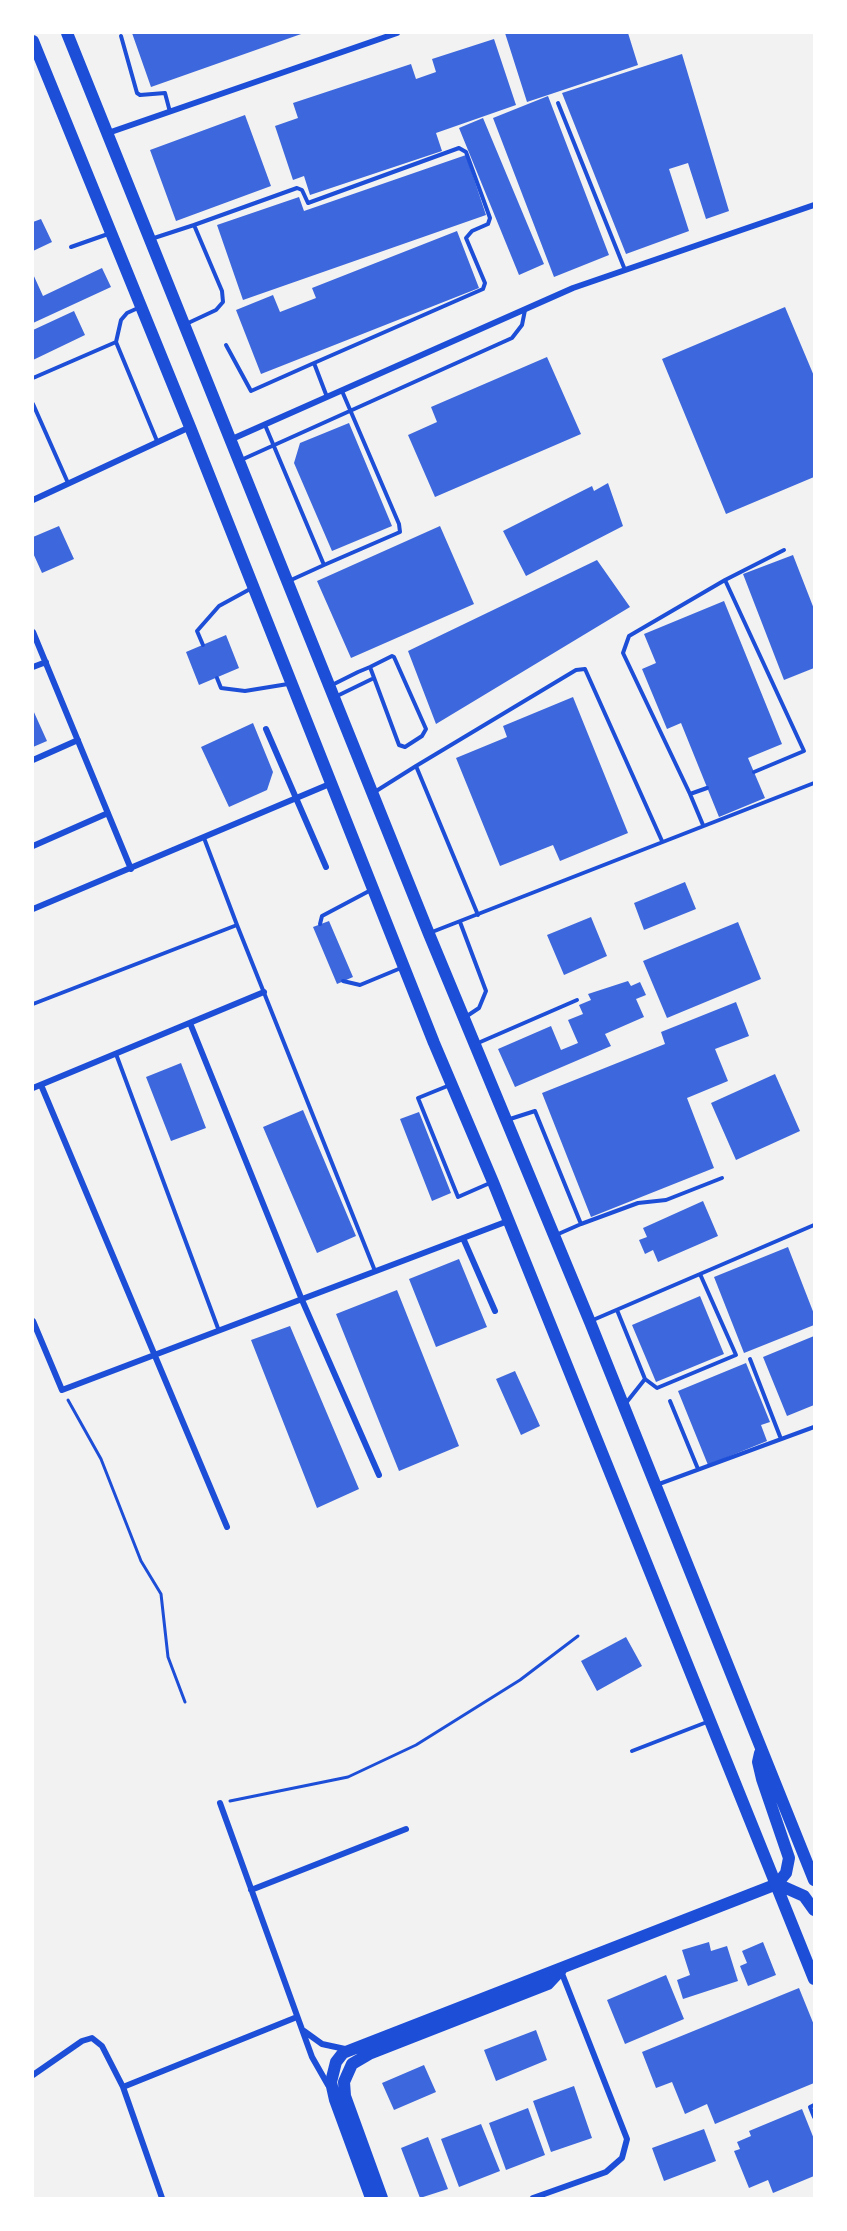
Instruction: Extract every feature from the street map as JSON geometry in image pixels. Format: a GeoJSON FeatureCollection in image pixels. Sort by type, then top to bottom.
{"type":"FeatureCollection","features":[{"type":"Feature","properties":{"kind":"main road"},"geometry":{"type":"LineString","coordinates":[[67,33],[186,324],[429,934],[590,1322],[814,1880]]}},
{"type":"Feature","properties":{"kind":"main road"},"geometry":{"type":"LineString","coordinates":[[33,41],[814,1979]]}},
{"type":"Feature","properties":{"kind":"main road"},"geometry":{"type":"LineString","coordinates":[[371,2198],[335,2100],[331,2082],[336,2062],[343,2053],[777,1884],[786,1873],[789,1858],[762,1779],[758,1762],[761,1749]]}},
{"type":"Feature","properties":{"kind":"main road"},"geometry":{"type":"LineString","coordinates":[[777,1884],[804,1896],[814,1910]]}},
{"type":"Feature","properties":{"kind":"main road"},"geometry":{"type":"LineString","coordinates":[[382,2198],[345,2096],[344,2082],[352,2064],[369,2054],[548,1984],[561,1970]]}},
{"type":"Feature","properties":{"kind":"street"},"geometry":{"type":"LineString","coordinates":[[107,134],[397,33]]}},
{"type":"Feature","properties":{"kind":"street"},"geometry":{"type":"LineString","coordinates":[[232,439],[573,288],[814,205]]}},
{"type":"Feature","properties":{"kind":"street"},"geometry":{"type":"LineString","coordinates":[[33,500],[190,427]]}},
{"type":"Feature","properties":{"kind":"street"},"geometry":{"type":"LineString","coordinates":[[33,632],[131,869]]}},
{"type":"Feature","properties":{"kind":"street"},"geometry":{"type":"LineString","coordinates":[[33,667],[46,662]]}},
{"type":"Feature","properties":{"kind":"street"},"geometry":{"type":"LineString","coordinates":[[266,729],[326,867]]}},
{"type":"Feature","properties":{"kind":"street"},"geometry":{"type":"LineString","coordinates":[[33,760],[78,740]]}},
{"type":"Feature","properties":{"kind":"street"},"geometry":{"type":"LineString","coordinates":[[33,909],[332,783]]}},
{"type":"Feature","properties":{"kind":"street"},"geometry":{"type":"LineString","coordinates":[[33,846],[108,813]]}},
{"type":"Feature","properties":{"kind":"street"},"geometry":{"type":"LineString","coordinates":[[33,1088],[264,992]]}},
{"type":"Feature","properties":{"kind":"street"},"geometry":{"type":"LineString","coordinates":[[190,1023],[302,1300],[379,1475]]}},
{"type":"Feature","properties":{"kind":"street"},"geometry":{"type":"LineString","coordinates":[[41,1085],[227,1527]]}},
{"type":"Feature","properties":{"kind":"street"},"geometry":{"type":"LineString","coordinates":[[33,1321],[63,1390],[508,1221]]}},
{"type":"Feature","properties":{"kind":"street"},"geometry":{"type":"LineString","coordinates":[[463,1238],[495,1311]]}},
{"type":"Feature","properties":{"kind":"street"},"geometry":{"type":"LineString","coordinates":[[220,1803],[312,2057],[335,2100]]}},
{"type":"Feature","properties":{"kind":"street"},"geometry":{"type":"LineString","coordinates":[[251,1890],[406,1829]]}},
{"type":"Feature","properties":{"kind":"street"},"geometry":{"type":"LineString","coordinates":[[533,2198],[606,2172],[622,2158],[627,2139],[561,1970]]}},
{"type":"Feature","properties":{"kind":"street"},"geometry":{"type":"LineString","coordinates":[[123,2087],[297,2017]]}},
{"type":"Feature","properties":{"kind":"street"},"geometry":{"type":"LineString","coordinates":[[303,2030],[322,2044],[341,2049],[357,2047]]}},
{"type":"Feature","properties":{"kind":"street"},"geometry":{"type":"LineString","coordinates":[[33,2075],[82,2040],[92,2038],[102,2046],[123,2087],[162,2198]]}},
{"type":"Feature","properties":{"kind":"lane"},"geometry":{"type":"LineString","coordinates":[[121,36],[137,93],[143,95],[165,93],[170,112]]}},
{"type":"Feature","properties":{"kind":"lane"},"geometry":{"type":"LineString","coordinates":[[558,103],[625,270]]}},
{"type":"Feature","properties":{"kind":"lane"},"geometry":{"type":"LineString","coordinates":[[151,240],[297,188],[302,190],[308,203],[459,148],[466,152],[490,218],[488,224],[472,231],[466,238],[485,283],[483,289],[251,391],[226,345]]}},
{"type":"Feature","properties":{"kind":"lane"},"geometry":{"type":"LineString","coordinates":[[186,324],[216,310],[223,302],[222,291],[194,225]]}},
{"type":"Feature","properties":{"kind":"lane"},"geometry":{"type":"LineString","coordinates":[[71,247],[111,233]]}},
{"type":"Feature","properties":{"kind":"lane"},"geometry":{"type":"LineString","coordinates":[[141,307],[127,313],[121,320],[116,342],[157,441]]}},
{"type":"Feature","properties":{"kind":"lane"},"geometry":{"type":"LineString","coordinates":[[240,460],[512,338],[522,325],[525,309]]}},
{"type":"Feature","properties":{"kind":"lane"},"geometry":{"type":"LineString","coordinates":[[33,378],[116,342]]}},
{"type":"Feature","properties":{"kind":"lane"},"geometry":{"type":"LineString","coordinates":[[314,363],[327,397]]}},
{"type":"Feature","properties":{"kind":"lane"},"geometry":{"type":"LineString","coordinates":[[288,580],[400,532],[399,524],[342,390]]}},
{"type":"Feature","properties":{"kind":"lane"},"geometry":{"type":"LineString","coordinates":[[33,404],[68,484]]}},
{"type":"Feature","properties":{"kind":"lane"},"geometry":{"type":"LineString","coordinates":[[265,425],[324,566]]}},
{"type":"Feature","properties":{"kind":"lane"},"geometry":{"type":"LineString","coordinates":[[703,825],[622,653],[630,636],[725,580],[784,550]]}},
{"type":"Feature","properties":{"kind":"lane"},"geometry":{"type":"LineString","coordinates":[[725,580],[804,751],[754,772]]}},
{"type":"Feature","properties":{"kind":"lane"},"geometry":{"type":"LineString","coordinates":[[203,645],[197,631],[219,606],[254,587]]}},
{"type":"Feature","properties":{"kind":"lane"},"geometry":{"type":"LineString","coordinates":[[332,692],[370,667],[392,656],[396,659],[426,729],[422,736],[405,747],[399,745],[370,667]]}},
{"type":"Feature","properties":{"kind":"lane"},"geometry":{"type":"LineString","coordinates":[[373,794],[576,670],[585,669],[662,841]]}},
{"type":"Feature","properties":{"kind":"lane"},"geometry":{"type":"LineString","coordinates":[[217,678],[221,688],[245,691],[292,683]]}},
{"type":"Feature","properties":{"kind":"lane"},"geometry":{"type":"LineString","coordinates":[[332,692],[374,678]]}},
{"type":"Feature","properties":{"kind":"lane"},"geometry":{"type":"LineString","coordinates":[[416,766],[478,915]]}},
{"type":"Feature","properties":{"kind":"lane"},"geometry":{"type":"LineString","coordinates":[[429,934],[814,783]]}},
{"type":"Feature","properties":{"kind":"lane"},"geometry":{"type":"LineString","coordinates":[[690,794],[707,788]]}},
{"type":"Feature","properties":{"kind":"lane"},"geometry":{"type":"LineString","coordinates":[[204,838],[375,1271]]}},
{"type":"Feature","properties":{"kind":"lane"},"geometry":{"type":"LineString","coordinates":[[320,924],[322,916],[374,888]]}},
{"type":"Feature","properties":{"kind":"lane"},"geometry":{"type":"LineString","coordinates":[[460,922],[486,991],[479,1008],[464,1018]]}},
{"type":"Feature","properties":{"kind":"lane"},"geometry":{"type":"LineString","coordinates":[[33,1004],[237,925]]}},
{"type":"Feature","properties":{"kind":"lane"},"geometry":{"type":"LineString","coordinates":[[344,981],[360,985],[404,966]]}},
{"type":"Feature","properties":{"kind":"lane"},"geometry":{"type":"LineString","coordinates":[[474,1044],[577,1000]]}},
{"type":"Feature","properties":{"kind":"lane"},"geometry":{"type":"LineString","coordinates":[[116,1054],[219,1331]]}},
{"type":"Feature","properties":{"kind":"lane"},"geometry":{"type":"LineString","coordinates":[[452,1084],[418,1098],[458,1197],[493,1182]]}},
{"type":"Feature","properties":{"kind":"lane"},"geometry":{"type":"LineString","coordinates":[[506,1120],[535,1111],[581,1224]]}},
{"type":"Feature","properties":{"kind":"lane"},"geometry":{"type":"LineString","coordinates":[[554,1236],[638,1203],[666,1200],[722,1178]]}},
{"type":"Feature","properties":{"kind":"lane"},"geometry":{"type":"LineString","coordinates":[[590,1322],[814,1225]]}},
{"type":"Feature","properties":{"kind":"lane"},"geometry":{"type":"LineString","coordinates":[[617,1310],[645,1379],[657,1388],[736,1356],[700,1274]]}},
{"type":"Feature","properties":{"kind":"lane"},"geometry":{"type":"LineString","coordinates":[[750,1359],[781,1439]]}},
{"type":"Feature","properties":{"kind":"lane"},"geometry":{"type":"LineString","coordinates":[[624,1406],[645,1379]]}},
{"type":"Feature","properties":{"kind":"lane"},"geometry":{"type":"LineString","coordinates":[[670,1401],[698,1469]]}},
{"type":"Feature","properties":{"kind":"lane"},"geometry":{"type":"LineString","coordinates":[[656,1485],[814,1427]]}},
{"type":"Feature","properties":{"kind":"lane"},"geometry":{"type":"LineString","coordinates":[[632,1751],[710,1721]]}},
{"type":"Feature","properties":{"kind":"lane"},"geometry":{"type":"LineString","coordinates":[[814,2105],[810,2107],[814,2117]]}},
{"type":"Feature","properties":{"kind":"path"},"geometry":{"type":"LineString","coordinates":[[63,1390],[101,1459],[141,1561],[161,1594],[168,1657],[185,1702]]}},
{"type":"Feature","properties":{"kind":"path"},"geometry":{"type":"LineString","coordinates":[[220,1803],[348,1777],[416,1745],[520,1680],[578,1636]]}},
{"type":"Feature","properties":{"kind":"building"},"geometry":{"type":"Polygon","coordinates":[[[132,33],[304,33],[151,87],[132,33]]]}},
{"type":"Feature","properties":{"kind":"building"},"geometry":{"type":"Polygon","coordinates":[[[505,33],[628,33],[638,65],[527,102],[505,33]]]}},
{"type":"Feature","properties":{"kind":"building"},"geometry":{"type":"Polygon","coordinates":[[[494,39],[516,105],[436,133],[442,151],[310,195],[304,176],[293,180],[275,126],[298,118],[293,103],[411,64],[416,79],[436,72],[432,59],[494,39]]]}},
{"type":"Feature","properties":{"kind":"building"},"geometry":{"type":"Polygon","coordinates":[[[682,54],[729,211],[706,219],[688,163],[669,169],[689,231],[626,254],[562,93],[682,54]]]}},
{"type":"Feature","properties":{"kind":"building"},"geometry":{"type":"Polygon","coordinates":[[[548,96],[609,255],[554,277],[493,118],[548,96]]]}},
{"type":"Feature","properties":{"kind":"building"},"geometry":{"type":"Polygon","coordinates":[[[245,115],[271,186],[176,221],[150,150],[245,115]]]}},
{"type":"Feature","properties":{"kind":"building"},"geometry":{"type":"Polygon","coordinates":[[[483,118],[544,264],[519,275],[459,128],[483,118]]]}},
{"type":"Feature","properties":{"kind":"building"},"geometry":{"type":"Polygon","coordinates":[[[466,155],[486,215],[243,300],[217,225],[299,197],[304,211],[466,155]]]}},
{"type":"Feature","properties":{"kind":"building"},"geometry":{"type":"Polygon","coordinates":[[[41,219],[52,242],[33,251],[33,222],[41,219]]]}},
{"type":"Feature","properties":{"kind":"building"},"geometry":{"type":"Polygon","coordinates":[[[457,231],[479,288],[261,374],[236,310],[273,295],[280,312],[316,298],[312,288],[457,231]]]}},
{"type":"Feature","properties":{"kind":"building"},"geometry":{"type":"Polygon","coordinates":[[[102,268],[111,287],[33,323],[33,274],[43,296],[102,268]]]}},
{"type":"Feature","properties":{"kind":"building"},"geometry":{"type":"Polygon","coordinates":[[[785,307],[814,376],[814,477],[726,514],[662,359],[785,307]]]}},
{"type":"Feature","properties":{"kind":"building"},"geometry":{"type":"Polygon","coordinates":[[[74,311],[85,335],[33,360],[33,330],[74,311]]]}},
{"type":"Feature","properties":{"kind":"building"},"geometry":{"type":"Polygon","coordinates":[[[547,357],[581,434],[435,497],[408,435],[437,422],[431,407],[547,357]]]}},
{"type":"Feature","properties":{"kind":"building"},"geometry":{"type":"Polygon","coordinates":[[[349,423],[392,526],[332,551],[294,463],[300,443],[349,423]]]}},
{"type":"Feature","properties":{"kind":"building"},"geometry":{"type":"Polygon","coordinates":[[[608,483],[623,526],[526,576],[503,531],[592,486],[594,491],[608,483]]]}},
{"type":"Feature","properties":{"kind":"building"},"geometry":{"type":"Polygon","coordinates":[[[59,526],[74,559],[42,573],[33,553],[33,537],[59,526]]]}},
{"type":"Feature","properties":{"kind":"building"},"geometry":{"type":"Polygon","coordinates":[[[440,526],[474,604],[351,658],[317,581],[440,526]]]}},
{"type":"Feature","properties":{"kind":"building"},"geometry":{"type":"Polygon","coordinates":[[[793,555],[814,609],[814,668],[784,680],[743,574],[793,555]]]}},
{"type":"Feature","properties":{"kind":"building"},"geometry":{"type":"Polygon","coordinates":[[[597,560],[630,607],[436,724],[408,651],[597,560]]]}},
{"type":"Feature","properties":{"kind":"building"},"geometry":{"type":"Polygon","coordinates":[[[724,601],[782,744],[748,758],[765,798],[719,817],[681,723],[667,729],[642,669],[656,663],[644,634],[724,601]]]}},
{"type":"Feature","properties":{"kind":"building"},"geometry":{"type":"Polygon","coordinates":[[[226,635],[239,668],[199,685],[186,652],[226,635]]]}},
{"type":"Feature","properties":{"kind":"building"},"geometry":{"type":"Polygon","coordinates":[[[573,697],[628,833],[560,861],[553,845],[500,866],[456,758],[507,737],[503,726],[573,697]]]}},
{"type":"Feature","properties":{"kind":"building"},"geometry":{"type":"Polygon","coordinates":[[[33,710],[47,741],[33,747],[33,710]]]}},
{"type":"Feature","properties":{"kind":"building"},"geometry":{"type":"Polygon","coordinates":[[[253,723],[273,772],[267,790],[229,807],[201,747],[253,723]]]}},
{"type":"Feature","properties":{"kind":"building"},"geometry":{"type":"Polygon","coordinates":[[[685,882],[696,909],[644,930],[634,903],[685,882]]]}},
{"type":"Feature","properties":{"kind":"building"},"geometry":{"type":"Polygon","coordinates":[[[591,917],[607,956],[564,975],[547,935],[591,917]]]}},
{"type":"Feature","properties":{"kind":"building"},"geometry":{"type":"Polygon","coordinates":[[[329,921],[353,977],[337,984],[313,927],[329,921]]]}},
{"type":"Feature","properties":{"kind":"building"},"geometry":{"type":"Polygon","coordinates":[[[738,922],[761,979],[667,1018],[643,961],[738,922]]]}},
{"type":"Feature","properties":{"kind":"building"},"geometry":{"type":"Polygon","coordinates":[[[628,981],[631,986],[640,982],[646,995],[636,999],[644,1017],[605,1034],[611,1046],[515,1087],[498,1049],[551,1026],[561,1050],[578,1043],[568,1020],[583,1014],[579,1005],[591,1000],[588,994],[628,981]]]}},
{"type":"Feature","properties":{"kind":"building"},"geometry":{"type":"Polygon","coordinates":[[[736,1002],[749,1036],[715,1049],[728,1081],[687,1098],[714,1168],[591,1217],[542,1093],[665,1044],[661,1032],[736,1002]]]}},
{"type":"Feature","properties":{"kind":"building"},"geometry":{"type":"Polygon","coordinates":[[[181,1063],[206,1128],[171,1141],[146,1077],[181,1063]]]}},
{"type":"Feature","properties":{"kind":"building"},"geometry":{"type":"Polygon","coordinates":[[[775,1074],[800,1131],[736,1160],[711,1103],[775,1074]]]}},
{"type":"Feature","properties":{"kind":"building"},"geometry":{"type":"Polygon","coordinates":[[[303,1110],[356,1236],[317,1253],[263,1127],[303,1110]]]}},
{"type":"Feature","properties":{"kind":"building"},"geometry":{"type":"Polygon","coordinates":[[[419,1112],[451,1193],[432,1201],[400,1119],[419,1112]]]}},
{"type":"Feature","properties":{"kind":"building"},"geometry":{"type":"Polygon","coordinates":[[[703,1201],[718,1236],[658,1262],[653,1250],[645,1254],[639,1240],[647,1237],[643,1228],[703,1201]]]}},
{"type":"Feature","properties":{"kind":"building"},"geometry":{"type":"Polygon","coordinates":[[[788,1247],[814,1314],[814,1325],[744,1353],[714,1277],[788,1247]]]}},
{"type":"Feature","properties":{"kind":"building"},"geometry":{"type":"Polygon","coordinates":[[[459,1259],[487,1327],[436,1347],[409,1279],[459,1259]]]}},
{"type":"Feature","properties":{"kind":"building"},"geometry":{"type":"Polygon","coordinates":[[[397,1290],[459,1446],[399,1471],[336,1314],[397,1290]]]}},
{"type":"Feature","properties":{"kind":"building"},"geometry":{"type":"Polygon","coordinates":[[[700,1296],[724,1354],[656,1382],[632,1325],[700,1296]]]}},
{"type":"Feature","properties":{"kind":"building"},"geometry":{"type":"Polygon","coordinates":[[[290,1326],[359,1489],[317,1508],[251,1340],[290,1326]]]}},
{"type":"Feature","properties":{"kind":"building"},"geometry":{"type":"Polygon","coordinates":[[[814,1336],[814,1405],[787,1416],[763,1357],[814,1336]]]}},
{"type":"Feature","properties":{"kind":"building"},"geometry":{"type":"Polygon","coordinates":[[[746,1363],[770,1422],[761,1425],[767,1441],[708,1465],[678,1391],[746,1363]]]}},
{"type":"Feature","properties":{"kind":"building"},"geometry":{"type":"Polygon","coordinates":[[[515,1371],[540,1426],[521,1435],[496,1379],[515,1371]]]}},
{"type":"Feature","properties":{"kind":"building"},"geometry":{"type":"Polygon","coordinates":[[[626,1637],[642,1666],[597,1691],[581,1661],[626,1637]]]}},
{"type":"Feature","properties":{"kind":"building"},"geometry":{"type":"Polygon","coordinates":[[[709,1942],[711,1951],[727,1946],[738,1981],[683,1999],[677,1980],[690,1975],[682,1950],[709,1942]]]}},
{"type":"Feature","properties":{"kind":"building"},"geometry":{"type":"Polygon","coordinates":[[[763,1942],[776,1975],[748,1986],[740,1966],[747,1963],[742,1951],[763,1942]]]}},
{"type":"Feature","properties":{"kind":"building"},"geometry":{"type":"Polygon","coordinates":[[[666,1975],[684,2019],[625,2044],[607,2000],[666,1975]]]}},
{"type":"Feature","properties":{"kind":"building"},"geometry":{"type":"Polygon","coordinates":[[[799,1988],[814,2025],[814,2083],[715,2124],[707,2104],[685,2114],[672,2082],[656,2088],[642,2052],[799,1988]]]}},
{"type":"Feature","properties":{"kind":"building"},"geometry":{"type":"Polygon","coordinates":[[[536,2030],[547,2060],[496,2081],[484,2050],[536,2030]]]}},
{"type":"Feature","properties":{"kind":"building"},"geometry":{"type":"Polygon","coordinates":[[[424,2065],[436,2092],[394,2110],[382,2083],[424,2065]]]}},
{"type":"Feature","properties":{"kind":"building"},"geometry":{"type":"Polygon","coordinates":[[[574,2086],[592,2138],[551,2152],[533,2101],[574,2086]]]}},
{"type":"Feature","properties":{"kind":"building"},"geometry":{"type":"Polygon","coordinates":[[[528,2108],[545,2155],[506,2170],[489,2123],[528,2108]]]}},
{"type":"Feature","properties":{"kind":"building"},"geometry":{"type":"Polygon","coordinates":[[[802,2109],[814,2139],[814,2176],[773,2193],[768,2180],[749,2188],[734,2151],[740,2149],[737,2142],[751,2136],[749,2131],[802,2109]]]}},
{"type":"Feature","properties":{"kind":"building"},"geometry":{"type":"Polygon","coordinates":[[[481,2124],[500,2171],[459,2187],[441,2139],[481,2124]]]}},
{"type":"Feature","properties":{"kind":"building"},"geometry":{"type":"Polygon","coordinates":[[[704,2129],[716,2161],[664,2181],[652,2148],[704,2129]]]}},
{"type":"Feature","properties":{"kind":"building"},"geometry":{"type":"Polygon","coordinates":[[[428,2137],[448,2189],[420,2198],[401,2148],[428,2137]]]}}]}
